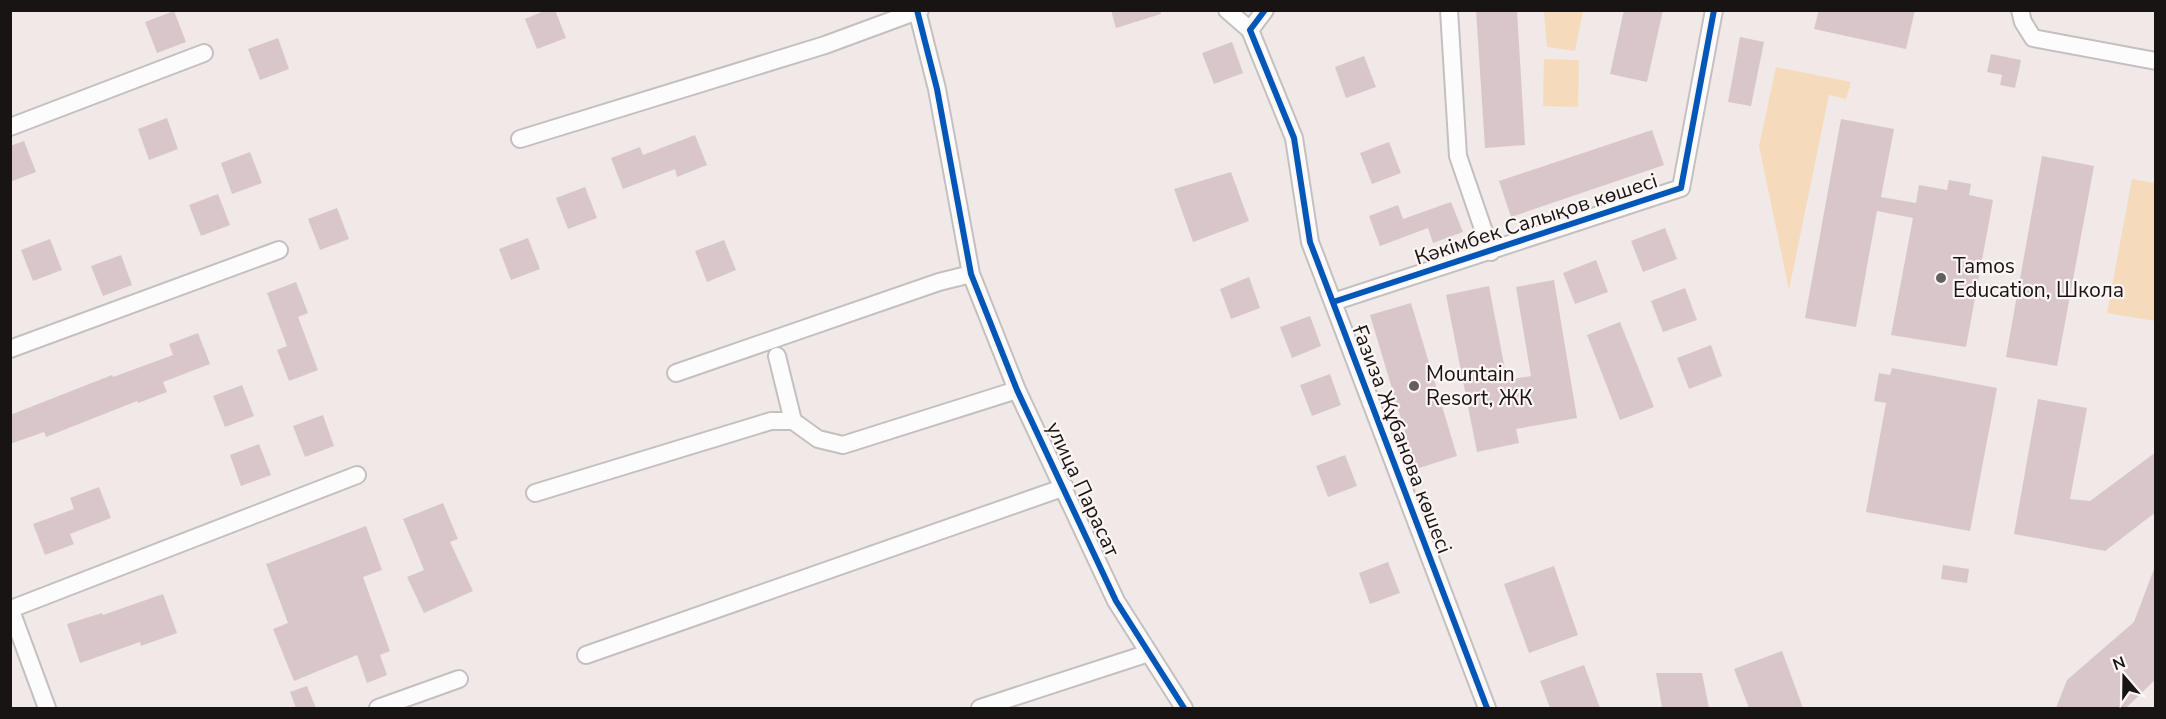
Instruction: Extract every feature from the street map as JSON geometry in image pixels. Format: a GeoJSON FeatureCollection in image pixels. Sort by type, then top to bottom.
{"type":"FeatureCollection","features":[{"type":"Feature","properties":{"kind":"street"},"geometry":{"type":"LineString","coordinates":[[1227,10],[1250,30],[1265,10]]}},
{"type":"Feature","properties":{"kind":"street"},"geometry":{"type":"LineString","coordinates":[[1449,10],[1458,156],[1491,252]]}},
{"type":"Feature","properties":{"kind":"street","name":"Кәкімбек Салықов көшесі"},"geometry":{"type":"LineString","coordinates":[[1333,302],[1681,188],[1714,10]]}},
{"type":"Feature","properties":{"kind":"street"},"geometry":{"type":"LineString","coordinates":[[2020,10],[2023,22],[2033,38],[2156,60]]}},
{"type":"Feature","properties":{"kind":"street"},"geometry":{"type":"LineString","coordinates":[[520,139],[825,45],[918,11]]}},
{"type":"Feature","properties":{"kind":"street","name":"улица Парасат"},"geometry":{"type":"LineString","coordinates":[[918,11],[937,89],[971,274],[1017,390],[1065,487],[1116,601],[1184,708]]}},
{"type":"Feature","properties":{"kind":"street","name":"Ғазиза Жұбанова көшесі"},"geometry":{"type":"LineString","coordinates":[[1250,30],[1294,138],[1310,242],[1487,708]]}},
{"type":"Feature","properties":{"kind":"street"},"geometry":{"type":"LineString","coordinates":[[10,127],[204,53]]}},
{"type":"Feature","properties":{"kind":"street"},"geometry":{"type":"LineString","coordinates":[[10,349],[279,250]]}},
{"type":"Feature","properties":{"kind":"street"},"geometry":{"type":"LineString","coordinates":[[676,373],[939,282],[971,274]]}},
{"type":"Feature","properties":{"kind":"street"},"geometry":{"type":"LineString","coordinates":[[777,356],[793,421]]}},
{"type":"Feature","properties":{"kind":"street"},"geometry":{"type":"LineString","coordinates":[[535,493],[771,421],[793,421],[819,440],[843,445],[1017,390]]}},
{"type":"Feature","properties":{"kind":"street"},"geometry":{"type":"LineString","coordinates":[[47,708],[14,632],[11,608],[357,475]]}},
{"type":"Feature","properties":{"kind":"street"},"geometry":{"type":"LineString","coordinates":[[586,655],[1065,487]]}},
{"type":"Feature","properties":{"kind":"street"},"geometry":{"type":"LineString","coordinates":[[980,708],[1149,652]]}},
{"type":"Feature","properties":{"kind":"street"},"geometry":{"type":"LineString","coordinates":[[378,708],[459,679]]}},
{"type":"Feature","properties":{"kind":"shaded area"},"geometry":{"type":"Polygon","coordinates":[[[1544,11],[1583,11],[1575,51],[1547,47],[1544,11]]]}},
{"type":"Feature","properties":{"kind":"shaded area"},"geometry":{"type":"Polygon","coordinates":[[[1544,59],[1579,60],[1578,107],[1543,106],[1544,59]]]}},
{"type":"Feature","properties":{"kind":"shaded area"},"geometry":{"type":"Polygon","coordinates":[[[1776,67],[1851,82],[1846,99],[1829,95],[1789,290],[1759,146],[1776,67]]]}},
{"type":"Feature","properties":{"kind":"shaded area"},"geometry":{"type":"Polygon","coordinates":[[[2132,179],[2155,183],[2155,321],[2107,313],[2132,179]]]}},
{"type":"Feature","properties":{"kind":"building"},"geometry":{"type":"Polygon","coordinates":[[[546,10],[555,10],[566,38],[537,49],[525,19],[546,10]]]}},
{"type":"Feature","properties":{"kind":"building"},"geometry":{"type":"Polygon","coordinates":[[[1111,10],[1160,10],[1161,14],[1116,28],[1111,10]]]}},
{"type":"Feature","properties":{"kind":"building"},"geometry":{"type":"Polygon","coordinates":[[[1476,10],[1517,10],[1525,145],[1485,148],[1476,10]]]}},
{"type":"Feature","properties":{"kind":"building"},"geometry":{"type":"Polygon","coordinates":[[[1624,10],[1663,10],[1647,82],[1610,74],[1624,10]]]}},
{"type":"Feature","properties":{"kind":"building"},"geometry":{"type":"Polygon","coordinates":[[[1819,10],[1915,10],[1906,49],[1814,29],[1819,10]]]}},
{"type":"Feature","properties":{"kind":"building"},"geometry":{"type":"Polygon","coordinates":[[[174,11],[186,42],[157,53],[145,22],[174,11]]]}},
{"type":"Feature","properties":{"kind":"building"},"geometry":{"type":"Polygon","coordinates":[[[1740,37],[1764,42],[1751,106],[1728,102],[1740,37]]]}},
{"type":"Feature","properties":{"kind":"building"},"geometry":{"type":"Polygon","coordinates":[[[278,38],[289,69],[260,80],[248,49],[278,38]]]}},
{"type":"Feature","properties":{"kind":"building"},"geometry":{"type":"Polygon","coordinates":[[[1232,42],[1243,73],[1214,84],[1202,53],[1232,42]]]}},
{"type":"Feature","properties":{"kind":"building"},"geometry":{"type":"Polygon","coordinates":[[[1991,54],[2021,60],[2015,88],[2000,85],[2002,75],[1987,72],[1991,54]]]}},
{"type":"Feature","properties":{"kind":"building"},"geometry":{"type":"Polygon","coordinates":[[[1364,56],[1376,87],[1346,98],[1335,67],[1364,56]]]}},
{"type":"Feature","properties":{"kind":"building"},"geometry":{"type":"Polygon","coordinates":[[[167,118],[178,149],[149,160],[138,129],[167,118]]]}},
{"type":"Feature","properties":{"kind":"building","name":"Tamos Education, Школа"},"geometry":{"type":"Polygon","coordinates":[[[1841,119],[1894,129],[1881,197],[1916,203],[1919,185],[1947,190],[1949,180],[1971,184],[1969,195],[1993,200],[1966,347],[1891,335],[1913,218],[1877,211],[1856,327],[1805,318],[1841,119]]]}},
{"type":"Feature","properties":{"kind":"building"},"geometry":{"type":"Polygon","coordinates":[[[1652,130],[1664,165],[1511,217],[1499,181],[1652,130]]]}},
{"type":"Feature","properties":{"kind":"building"},"geometry":{"type":"Polygon","coordinates":[[[695,135],[707,165],[677,177],[675,169],[623,189],[611,158],[640,147],[643,155],[695,135]]]}},
{"type":"Feature","properties":{"kind":"building"},"geometry":{"type":"Polygon","coordinates":[[[24,141],[36,172],[10,182],[10,146],[24,141]]]}},
{"type":"Feature","properties":{"kind":"building"},"geometry":{"type":"Polygon","coordinates":[[[1389,142],[1401,173],[1372,184],[1360,153],[1389,142]]]}},
{"type":"Feature","properties":{"kind":"building"},"geometry":{"type":"Polygon","coordinates":[[[250,152],[262,183],[232,194],[221,163],[250,152]]]}},
{"type":"Feature","properties":{"kind":"building"},"geometry":{"type":"Polygon","coordinates":[[[2042,156],[2094,166],[2057,366],[2006,357],[2042,156]]]}},
{"type":"Feature","properties":{"kind":"building"},"geometry":{"type":"Polygon","coordinates":[[[1231,172],[1249,221],[1193,242],[1174,189],[1231,172]]]}},
{"type":"Feature","properties":{"kind":"building"},"geometry":{"type":"Polygon","coordinates":[[[585,187],[597,218],[568,229],[556,198],[585,187]]]}},
{"type":"Feature","properties":{"kind":"building"},"geometry":{"type":"Polygon","coordinates":[[[218,194],[230,225],[201,236],[189,205],[218,194]]]}},
{"type":"Feature","properties":{"kind":"building"},"geometry":{"type":"Polygon","coordinates":[[[1451,202],[1463,232],[1433,243],[1428,228],[1380,246],[1369,216],[1398,205],[1403,219],[1451,202]]]}},
{"type":"Feature","properties":{"kind":"building"},"geometry":{"type":"Polygon","coordinates":[[[337,208],[349,239],[320,250],[308,219],[337,208]]]}},
{"type":"Feature","properties":{"kind":"building"},"geometry":{"type":"Polygon","coordinates":[[[1665,228],[1677,259],[1643,272],[1631,241],[1665,228]]]}},
{"type":"Feature","properties":{"kind":"building"},"geometry":{"type":"Polygon","coordinates":[[[528,238],[540,269],[511,280],[499,249],[528,238]]]}},
{"type":"Feature","properties":{"kind":"building"},"geometry":{"type":"Polygon","coordinates":[[[50,239],[62,270],[33,281],[21,250],[50,239]]]}},
{"type":"Feature","properties":{"kind":"building"},"geometry":{"type":"Polygon","coordinates":[[[724,240],[736,270],[707,282],[695,251],[724,240]]]}},
{"type":"Feature","properties":{"kind":"building"},"geometry":{"type":"Polygon","coordinates":[[[121,255],[132,285],[103,296],[91,266],[121,255]]]}},
{"type":"Feature","properties":{"kind":"building"},"geometry":{"type":"Polygon","coordinates":[[[1596,260],[1608,292],[1575,304],[1563,273],[1596,260]]]}},
{"type":"Feature","properties":{"kind":"building"},"geometry":{"type":"Polygon","coordinates":[[[1249,277],[1260,308],[1231,319],[1220,289],[1249,277]]]}},
{"type":"Feature","properties":{"kind":"building"},"geometry":{"type":"Polygon","coordinates":[[[1554,280],[1577,418],[1516,429],[1519,443],[1477,452],[1446,295],[1489,286],[1507,380],[1531,376],[1516,287],[1554,280]]]}},
{"type":"Feature","properties":{"kind":"building"},"geometry":{"type":"Polygon","coordinates":[[[296,282],[308,313],[298,317],[318,370],[289,381],[277,350],[287,346],[267,293],[296,282]]]}},
{"type":"Feature","properties":{"kind":"building"},"geometry":{"type":"Polygon","coordinates":[[[1685,288],[1697,320],[1663,332],[1651,301],[1685,288]]]}},
{"type":"Feature","properties":{"kind":"building","name":"Mountain Resort, ЖК"},"geometry":{"type":"Polygon","coordinates":[[[1411,303],[1457,456],[1416,469],[1370,315],[1411,303]]]}},
{"type":"Feature","properties":{"kind":"building"},"geometry":{"type":"Polygon","coordinates":[[[1310,316],[1321,346],[1292,358],[1280,327],[1310,316]]]}},
{"type":"Feature","properties":{"kind":"building"},"geometry":{"type":"Polygon","coordinates":[[[1620,322],[1654,407],[1620,420],[1587,335],[1620,322]]]}},
{"type":"Feature","properties":{"kind":"building"},"geometry":{"type":"Polygon","coordinates":[[[198,333],[210,364],[163,382],[167,392],[138,403],[137,401],[46,437],[44,432],[10,444],[10,415],[112,375],[113,377],[173,355],[169,344],[198,333]]]}},
{"type":"Feature","properties":{"kind":"building"},"geometry":{"type":"Polygon","coordinates":[[[1711,345],[1722,376],[1689,389],[1677,358],[1711,345]]]}},
{"type":"Feature","properties":{"kind":"building"},"geometry":{"type":"Polygon","coordinates":[[[1892,368],[1997,388],[1970,531],[1866,512],[1886,403],[1874,401],[1879,373],[1890,375],[1892,368]]]}},
{"type":"Feature","properties":{"kind":"building"},"geometry":{"type":"Polygon","coordinates":[[[1330,374],[1341,405],[1312,416],[1300,385],[1330,374]]]}},
{"type":"Feature","properties":{"kind":"building"},"geometry":{"type":"Polygon","coordinates":[[[242,385],[254,416],[225,427],[213,396],[242,385]]]}},
{"type":"Feature","properties":{"kind":"building"},"geometry":{"type":"Polygon","coordinates":[[[2038,399],[2087,408],[2070,499],[2090,501],[2156,452],[2156,512],[2105,551],[2014,534],[2038,399]]]}},
{"type":"Feature","properties":{"kind":"building"},"geometry":{"type":"Polygon","coordinates":[[[323,415],[334,446],[305,457],[293,426],[323,415]]]}},
{"type":"Feature","properties":{"kind":"building"},"geometry":{"type":"Polygon","coordinates":[[[259,444],[271,475],[241,486],[230,455],[259,444]]]}},
{"type":"Feature","properties":{"kind":"building"},"geometry":{"type":"Polygon","coordinates":[[[1345,455],[1357,486],[1328,497],[1316,466],[1345,455]]]}},
{"type":"Feature","properties":{"kind":"building"},"geometry":{"type":"Polygon","coordinates":[[[99,487],[111,518],[70,534],[74,544],[45,555],[33,524],[74,509],[70,498],[99,487]]]}},
{"type":"Feature","properties":{"kind":"building"},"geometry":{"type":"Polygon","coordinates":[[[443,503],[458,539],[450,542],[473,591],[424,613],[407,577],[424,570],[403,519],[443,503]]]}},
{"type":"Feature","properties":{"kind":"building"},"geometry":{"type":"Polygon","coordinates":[[[366,526],[382,570],[363,577],[390,651],[380,655],[387,675],[367,683],[357,655],[294,681],[273,629],[288,623],[266,564],[366,526]]]}},
{"type":"Feature","properties":{"kind":"building"},"geometry":{"type":"Polygon","coordinates":[[[1388,562],[1400,593],[1370,604],[1359,573],[1388,562]]]}},
{"type":"Feature","properties":{"kind":"building"},"geometry":{"type":"Polygon","coordinates":[[[1943,565],[1969,569],[1967,583],[1941,579],[1943,565]]]}},
{"type":"Feature","properties":{"kind":"building"},"geometry":{"type":"Polygon","coordinates":[[[1554,566],[1578,635],[1529,653],[1504,584],[1554,566]]]}},
{"type":"Feature","properties":{"kind":"building"},"geometry":{"type":"Polygon","coordinates":[[[2154,569],[2156,679],[2126,708],[2056,708],[2067,680],[2134,622],[2154,569]]]}},
{"type":"Feature","properties":{"kind":"building"},"geometry":{"type":"Polygon","coordinates":[[[163,594],[177,633],[141,646],[140,642],[80,663],[67,624],[102,613],[103,615],[163,594]]]}},
{"type":"Feature","properties":{"kind":"building"},"geometry":{"type":"Polygon","coordinates":[[[1782,651],[1803,708],[1749,708],[1734,669],[1782,651]]]}},
{"type":"Feature","properties":{"kind":"building"},"geometry":{"type":"Polygon","coordinates":[[[1584,665],[1600,708],[1550,708],[1540,681],[1584,665]]]}},
{"type":"Feature","properties":{"kind":"building"},"geometry":{"type":"Polygon","coordinates":[[[1656,673],[1702,673],[1709,708],[1662,708],[1656,673]]]}},
{"type":"Feature","properties":{"kind":"building"},"geometry":{"type":"Polygon","coordinates":[[[307,686],[316,708],[296,708],[290,692],[307,686]]]}},
{"type":"Feature","properties":{"kind":"cycle path"},"geometry":{"type":"LineString","coordinates":[[917,10],[937,89],[971,274],[1017,390],[1116,601],[1184,708]]}},
{"type":"Feature","properties":{"kind":"cycle path"},"geometry":{"type":"LineString","coordinates":[[1265,10],[1250,30],[1294,138],[1310,242],[1487,708]]}},
{"type":"Feature","properties":{"kind":"cycle path"},"geometry":{"type":"LineString","coordinates":[[1333,302],[1681,188],[1714,10]]}},
{"type":"Feature","properties":{"kind":"place","name":"Tamos Education, Школа"},"geometry":{"type":"Point","coordinates":[1941,278]}},
{"type":"Feature","properties":{"kind":"place","name":"Mountain Resort, ЖК"},"geometry":{"type":"Point","coordinates":[1414,386]}}]}
